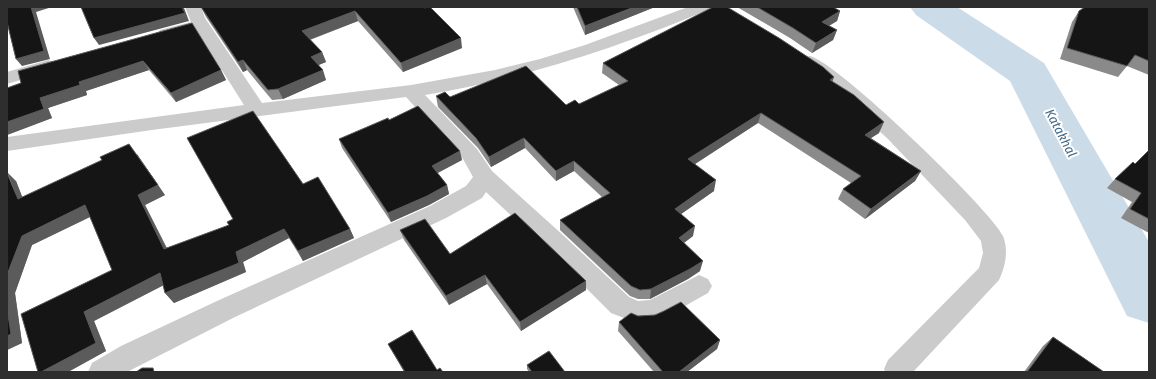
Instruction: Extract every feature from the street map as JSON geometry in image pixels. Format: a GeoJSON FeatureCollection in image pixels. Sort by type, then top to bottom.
{"type":"FeatureCollection","features":[{"type":"Feature","properties":{"kind":"street"},"geometry":{"type":"LineString","coordinates":[[193,7],[201,24],[258,110]]}},
{"type":"Feature","properties":{"kind":"street"},"geometry":{"type":"LineString","coordinates":[[7,144],[105,129],[410,91],[522,69],[587,51],[647,30],[702,7]]}},
{"type":"Feature","properties":{"kind":"street"},"geometry":{"type":"LineString","coordinates":[[149,38],[201,24]]}},
{"type":"Feature","properties":{"kind":"street"},"geometry":{"type":"LineString","coordinates":[[795,51],[826,72],[894,133],[973,214],[992,238],[995,253],[990,273],[898,369]]}},
{"type":"Feature","properties":{"kind":"street"},"geometry":{"type":"LineString","coordinates":[[7,78],[67,61]]}},
{"type":"Feature","properties":{"kind":"street"},"geometry":{"type":"LineString","coordinates":[[410,91],[470,154],[484,177],[556,243],[620,305],[637,312],[653,311],[699,286]]}},
{"type":"Feature","properties":{"kind":"street"},"geometry":{"type":"LineString","coordinates":[[102,372],[131,355],[226,309],[438,212],[474,192],[484,177]]}},
{"type":"Feature","properties":{"kind":"building"},"geometry":{"type":"Polygon","coordinates":[[[7,7],[31,7],[44,51],[16,59],[7,22],[7,7]]]}},
{"type":"Feature","properties":{"kind":"building"},"geometry":{"type":"Polygon","coordinates":[[[81,7],[182,7],[185,13],[94,38],[81,7]]]}},
{"type":"Feature","properties":{"kind":"building"},"geometry":{"type":"Polygon","coordinates":[[[201,7],[430,7],[461,38],[401,63],[355,11],[302,31],[322,52],[311,57],[323,70],[278,89],[268,90],[243,60],[238,62],[201,7]]]}},
{"type":"Feature","properties":{"kind":"building"},"geometry":{"type":"Polygon","coordinates":[[[577,7],[634,7],[585,26],[577,7]]]}},
{"type":"Feature","properties":{"kind":"building"},"geometry":{"type":"Polygon","coordinates":[[[713,7],[727,7],[779,38],[823,67],[834,77],[830,80],[854,95],[884,122],[865,135],[921,171],[871,209],[843,189],[861,176],[761,113],[688,159],[716,180],[675,209],[695,226],[679,238],[703,261],[651,289],[640,290],[631,286],[560,220],[610,193],[574,161],[556,171],[524,138],[489,157],[476,138],[436,96],[445,92],[450,97],[526,66],[566,105],[575,100],[579,104],[628,81],[603,63],[713,7]]]}},
{"type":"Feature","properties":{"kind":"building"},"geometry":{"type":"Polygon","coordinates":[[[757,7],[833,7],[840,11],[822,22],[837,30],[816,43],[757,7]]]}},
{"type":"Feature","properties":{"kind":"building"},"geometry":{"type":"Polygon","coordinates":[[[1085,7],[1149,7],[1149,61],[1135,55],[1127,66],[1067,48],[1079,11],[1085,7]]]}},
{"type":"Feature","properties":{"kind":"building"},"geometry":{"type":"Polygon","coordinates":[[[192,23],[221,70],[171,93],[143,61],[79,82],[80,85],[40,98],[44,109],[7,122],[7,88],[21,83],[18,71],[192,23]]]}},
{"type":"Feature","properties":{"kind":"building"},"geometry":{"type":"Polygon","coordinates":[[[418,106],[460,151],[432,166],[447,185],[427,196],[388,213],[339,139],[388,118],[389,120],[418,106]]]}},
{"type":"Feature","properties":{"kind":"building"},"geometry":{"type":"Polygon","coordinates":[[[253,111],[303,184],[318,177],[350,229],[298,251],[284,229],[236,252],[239,263],[165,293],[160,273],[84,312],[96,343],[41,372],[38,372],[21,314],[112,270],[85,205],[22,236],[7,275],[7,173],[18,199],[102,160],[100,157],[129,144],[158,185],[138,195],[164,249],[229,225],[227,222],[233,219],[187,138],[253,111]]]}},
{"type":"Feature","properties":{"kind":"building"},"geometry":{"type":"Polygon","coordinates":[[[1149,150],[1149,219],[1130,209],[1141,193],[1115,179],[1133,162],[1135,164],[1149,150]]]}},
{"type":"Feature","properties":{"kind":"building"},"geometry":{"type":"Polygon","coordinates":[[[515,213],[586,281],[520,322],[485,275],[446,296],[400,230],[425,219],[450,254],[515,213]]]}},
{"type":"Feature","properties":{"kind":"building"},"geometry":{"type":"Polygon","coordinates":[[[681,302],[720,340],[679,372],[663,372],[619,322],[631,313],[638,316],[655,315],[681,302]]]}},
{"type":"Feature","properties":{"kind":"building"},"geometry":{"type":"Polygon","coordinates":[[[7,308],[11,334],[7,336],[7,308]]]}},
{"type":"Feature","properties":{"kind":"building"},"geometry":{"type":"Polygon","coordinates":[[[412,330],[437,370],[440,368],[443,372],[405,372],[388,344],[412,330]]]}},
{"type":"Feature","properties":{"kind":"building"},"geometry":{"type":"Polygon","coordinates":[[[1053,337],[1104,372],[1027,372],[1053,337]]]}},
{"type":"Feature","properties":{"kind":"building"},"geometry":{"type":"Polygon","coordinates":[[[549,351],[565,372],[532,372],[527,365],[549,351]]]}},
{"type":"Feature","properties":{"kind":"building"},"geometry":{"type":"Polygon","coordinates":[[[142,368],[153,368],[154,372],[136,372],[142,368]]]}},
{"type":"Feature","properties":{"kind":"waterway","name":"Katakhal"},"geometry":{"type":"LineString","coordinates":[[930,7],[1028,73],[1149,297]]}}]}
